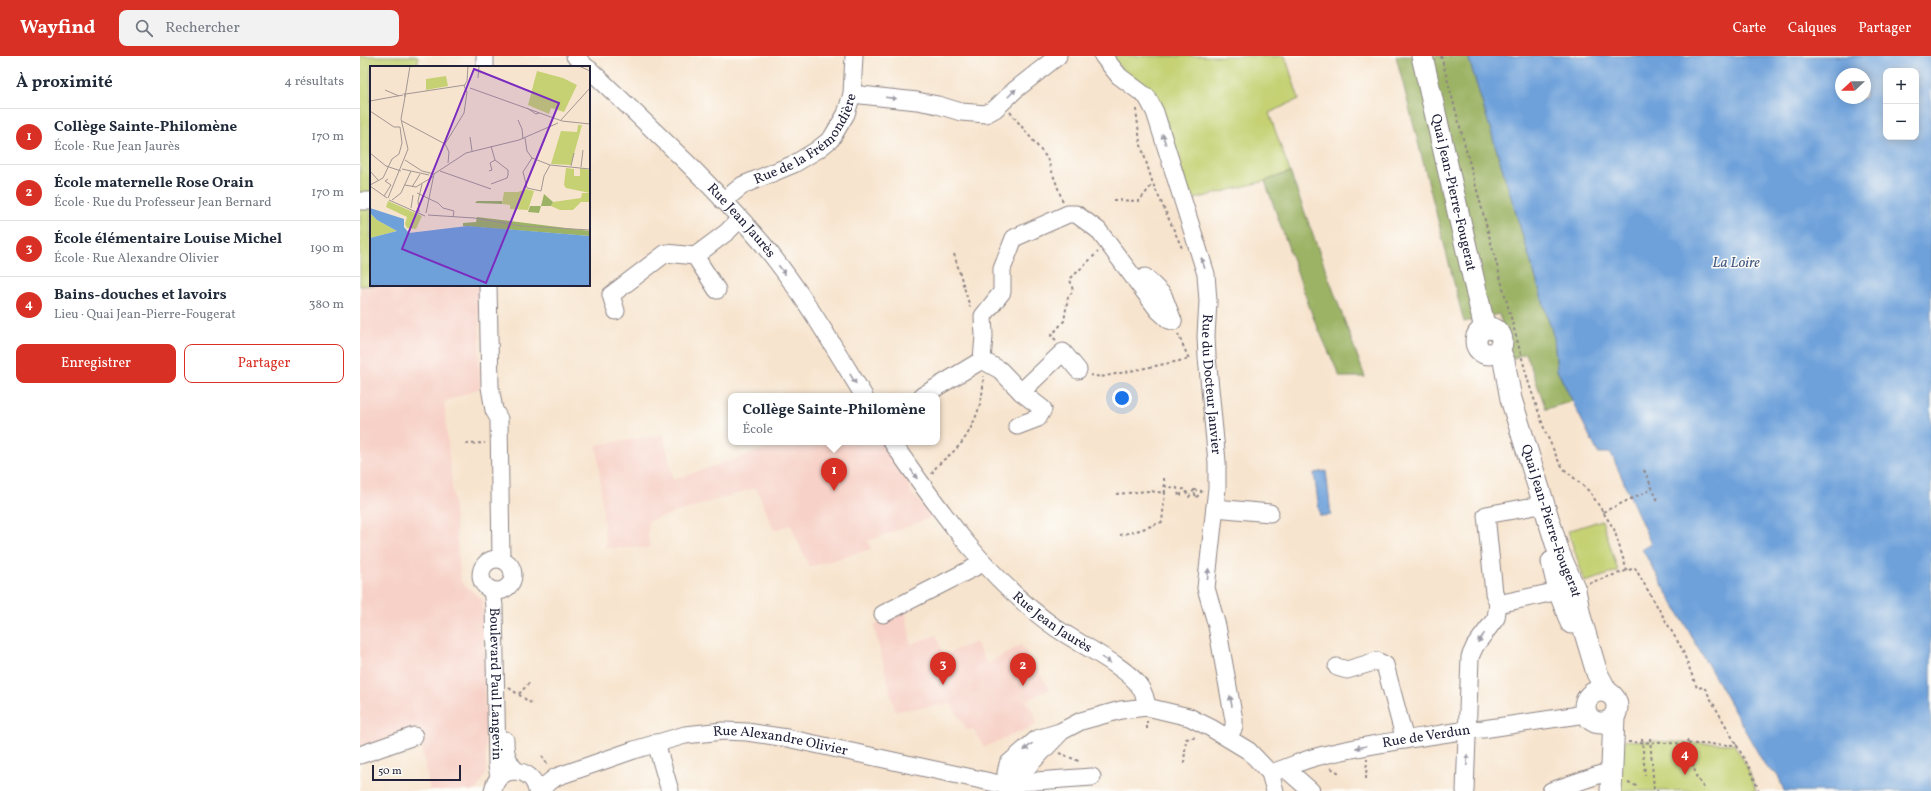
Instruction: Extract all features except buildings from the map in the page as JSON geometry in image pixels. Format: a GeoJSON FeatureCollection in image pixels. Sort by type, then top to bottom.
{"type":"FeatureCollection","features":[{"type":"Feature","properties":{"kind":"main road","name":"Quai Jean-Pierre-Fougerat"},"geometry":{"type":"LineString","coordinates":[[1422,56],[1485,329],[1494,329],[1501,335],[1502,341],[1493,351],[1494,378],[1501,394],[1547,543],[1559,591],[1600,693],[1616,701],[1617,709],[1600,718]]}},
{"type":"Feature","properties":{"kind":"main road","name":"Quai Jean-Pierre-Fougerat"},"geometry":{"type":"LineString","coordinates":[[1493,351],[1504,361],[1511,399],[1559,553],[1574,590],[1597,673],[1600,693]]}},
{"type":"Feature","properties":{"kind":"main road","name":"Quai Jean-Pierre-Fougerat"},"geometry":{"type":"LineString","coordinates":[[1600,693],[1585,702],[1600,718],[1613,742],[1610,785]]}},
{"type":"Feature","properties":{"kind":"main road","name":"Quai Jean-Pierre-Fougerat"},"geometry":{"type":"LineString","coordinates":[[1600,718],[1602,743],[1610,785]]}},
{"type":"Feature","properties":{"kind":"street"},"geometry":{"type":"LineString","coordinates":[[575,56],[585,66]]}},
{"type":"Feature","properties":{"kind":"street","name":"Rue de la Frémondière"},"geometry":{"type":"LineString","coordinates":[[723,201],[743,185],[794,164],[818,150],[832,139],[846,114],[852,94],[854,56]]}},
{"type":"Feature","properties":{"kind":"street"},"geometry":{"type":"LineString","coordinates":[[852,94],[938,105],[961,112],[980,115],[986,114],[1003,103],[1015,90],[1058,56]]}},
{"type":"Feature","properties":{"kind":"street","name":"Rue du Docteur Janvier"},"geometry":{"type":"LineString","coordinates":[[1103,56],[1119,76],[1147,97],[1159,122],[1206,274],[1208,301],[1206,343],[1217,462],[1211,497],[1206,588],[1216,626],[1234,720],[1234,727],[1228,738]]}},
{"type":"Feature","properties":{"kind":"street","name":"Rue Jean Jaurès"},"geometry":{"type":"LineString","coordinates":[[590,70],[723,201],[762,244],[805,301],[862,393]]}},
{"type":"Feature","properties":{"kind":"street"},"geometry":{"type":"LineString","coordinates":[[982,360],[984,336],[983,316],[1002,292],[1002,269],[1014,238],[1068,214],[1076,214],[1098,230],[1108,244],[1163,295],[1173,321]]}},
{"type":"Feature","properties":{"kind":"street"},"geometry":{"type":"LineString","coordinates":[[616,311],[611,295],[666,253],[695,256],[727,232],[740,219]]}},
{"type":"Feature","properties":{"kind":"street"},"geometry":{"type":"LineString","coordinates":[[695,256],[717,290]]}},
{"type":"Feature","properties":{"kind":"street"},"geometry":{"type":"LineString","coordinates":[[488,286],[490,387],[494,410],[499,419],[498,559]]}},
{"type":"Feature","properties":{"kind":"street"},"geometry":{"type":"LineString","coordinates":[[498,559],[491,443],[492,422],[498,396],[499,286]]}},
{"type":"Feature","properties":{"kind":"street"},"geometry":{"type":"LineString","coordinates":[[1022,392],[1063,352],[1078,370]]}},
{"type":"Feature","properties":{"kind":"street"},"geometry":{"type":"LineString","coordinates":[[982,360],[1000,370],[1022,392],[1043,409],[1038,418],[1017,426]]}},
{"type":"Feature","properties":{"kind":"street"},"geometry":{"type":"LineString","coordinates":[[927,393],[982,360]]}},
{"type":"Feature","properties":{"kind":"street","name":"Rue Jean Jaurès"},"geometry":{"type":"LineString","coordinates":[[894,445],[925,490],[983,562],[1019,600],[1056,628],[1127,673],[1140,686],[1147,707]]}},
{"type":"Feature","properties":{"kind":"street"},"geometry":{"type":"LineString","coordinates":[[1211,497],[1270,513]]}},
{"type":"Feature","properties":{"kind":"street"},"geometry":{"type":"LineString","coordinates":[[1465,791],[1470,657],[1475,646],[1496,618],[1498,604],[1494,593],[1486,515],[1535,506]]}},
{"type":"Feature","properties":{"kind":"street"},"geometry":{"type":"LineString","coordinates":[[498,559],[510,566],[513,575],[510,583],[498,589],[483,582],[481,574],[484,566],[498,559]]}},
{"type":"Feature","properties":{"kind":"street"},"geometry":{"type":"LineString","coordinates":[[883,614],[983,562]]}},
{"type":"Feature","properties":{"kind":"street","name":"Boulevard Paul Langevin"},"geometry":{"type":"LineString","coordinates":[[498,589],[502,606],[505,753],[510,764],[531,783]]}},
{"type":"Feature","properties":{"kind":"street","name":"Boulevard Paul Langevin"},"geometry":{"type":"LineString","coordinates":[[494,787],[497,766],[494,606],[498,589]]}},
{"type":"Feature","properties":{"kind":"street"},"geometry":{"type":"LineString","coordinates":[[1498,604],[1559,591]]}},
{"type":"Feature","properties":{"kind":"street"},"geometry":{"type":"LineString","coordinates":[[1337,667],[1347,670],[1377,661],[1385,665],[1405,740]]}},
{"type":"Feature","properties":{"kind":"street"},"geometry":{"type":"LineString","coordinates":[[1009,788],[1006,773],[1008,764],[1037,739],[1062,731],[1081,721],[1121,710],[1147,707],[1189,717],[1204,732],[1228,738],[1311,791]]}},
{"type":"Feature","properties":{"kind":"street","name":"Rue de Verdun"},"geometry":{"type":"LineString","coordinates":[[1278,771],[1318,757],[1367,746],[1468,730],[1600,718]]}},
{"type":"Feature","properties":{"kind":"street","name":"Rue Alexandre Olivier"},"geometry":{"type":"LineString","coordinates":[[531,783],[556,777],[656,743],[692,735],[723,731],[747,732],[788,738],[1009,788]]}},
{"type":"Feature","properties":{"kind":"street"},"geometry":{"type":"LineString","coordinates":[[1009,788],[1036,757],[1062,731]]}},
{"type":"Feature","properties":{"kind":"street"},"geometry":{"type":"LineString","coordinates":[[360,755],[414,736]]}},
{"type":"Feature","properties":{"kind":"street"},"geometry":{"type":"LineString","coordinates":[[656,743],[670,791]]}},
{"type":"Feature","properties":{"kind":"street"},"geometry":{"type":"LineString","coordinates":[[1036,757],[1042,771],[1049,780]]}},
{"type":"Feature","properties":{"kind":"street"},"geometry":{"type":"LineString","coordinates":[[1275,791],[1278,771]]}},
{"type":"Feature","properties":{"kind":"street"},"geometry":{"type":"LineString","coordinates":[[494,787],[508,772],[531,783]]}},
{"type":"Feature","properties":{"kind":"street"},"geometry":{"type":"LineString","coordinates":[[1009,788],[1022,782],[1092,777]]}},
{"type":"Feature","properties":{"kind":"street"},"geometry":{"type":"LineString","coordinates":[[1551,791],[1610,785]]}},
{"type":"Feature","properties":{"kind":"path"},"geometry":{"type":"LineString","coordinates":[[1441,56],[1529,384],[1559,462],[1565,470],[1590,492],[1614,529],[1627,571]]}},
{"type":"Feature","properties":{"kind":"path"},"geometry":{"type":"LineString","coordinates":[[1134,86],[1140,142],[1153,184],[1183,251]]}},
{"type":"Feature","properties":{"kind":"path"},"geometry":{"type":"LineString","coordinates":[[1003,103],[1047,158],[1068,214]]}},
{"type":"Feature","properties":{"kind":"path"},"geometry":{"type":"LineString","coordinates":[[1113,200],[1139,201],[1153,184]]}},
{"type":"Feature","properties":{"kind":"path"},"geometry":{"type":"LineString","coordinates":[[1063,352],[1060,344],[1051,336],[1064,320],[1068,297],[1073,291],[1070,279],[1108,244]]}},
{"type":"Feature","properties":{"kind":"path"},"geometry":{"type":"LineString","coordinates":[[954,254],[970,307]]}},
{"type":"Feature","properties":{"kind":"path"},"geometry":{"type":"LineString","coordinates":[[1078,370],[1084,374],[1101,377],[1190,359],[1173,321]]}},
{"type":"Feature","properties":{"kind":"path"},"geometry":{"type":"LineString","coordinates":[[925,490],[934,468],[956,449],[970,432],[980,403],[984,383],[982,360]]}},
{"type":"Feature","properties":{"kind":"path"},"geometry":{"type":"LineString","coordinates":[[466,444],[491,443]]}},
{"type":"Feature","properties":{"kind":"path"},"geometry":{"type":"LineString","coordinates":[[1644,470],[1658,501]]}},
{"type":"Feature","properties":{"kind":"path"},"geometry":{"type":"LineString","coordinates":[[1120,535],[1162,522],[1165,493],[1164,478]]}},
{"type":"Feature","properties":{"kind":"path"},"geometry":{"type":"LineString","coordinates":[[1164,486],[1193,490],[1211,497]]}},
{"type":"Feature","properties":{"kind":"path"},"geometry":{"type":"LineString","coordinates":[[1177,488],[1180,497],[1184,489]]}},
{"type":"Feature","properties":{"kind":"path"},"geometry":{"type":"LineString","coordinates":[[1184,489],[1189,497],[1193,490]]}},
{"type":"Feature","properties":{"kind":"path"},"geometry":{"type":"LineString","coordinates":[[1603,512],[1652,489]]}},
{"type":"Feature","properties":{"kind":"path"},"geometry":{"type":"LineString","coordinates":[[1193,490],[1196,498],[1211,497]]}},
{"type":"Feature","properties":{"kind":"path"},"geometry":{"type":"LineString","coordinates":[[1116,494],[1149,491],[1165,493]]}},
{"type":"Feature","properties":{"kind":"path"},"geometry":{"type":"LineString","coordinates":[[1586,584],[1636,568],[1682,649],[1697,688],[1704,688],[1750,769],[1759,791]]}},
{"type":"Feature","properties":{"kind":"path"},"geometry":{"type":"LineString","coordinates":[[519,694],[529,683]]}},
{"type":"Feature","properties":{"kind":"path"},"geometry":{"type":"LineString","coordinates":[[504,684],[532,703]]}},
{"type":"Feature","properties":{"kind":"path"},"geometry":{"type":"LineString","coordinates":[[1184,763],[1186,739],[1204,732]]}},
{"type":"Feature","properties":{"kind":"path"},"geometry":{"type":"LineString","coordinates":[[1642,738],[1645,775]]}},
{"type":"Feature","properties":{"kind":"path"},"geometry":{"type":"LineString","coordinates":[[1650,738],[1654,789],[1658,791]]}},
{"type":"Feature","properties":{"kind":"path"},"geometry":{"type":"LineString","coordinates":[[1687,740],[1696,776],[1703,787],[1703,791]]}},
{"type":"Feature","properties":{"kind":"path"},"geometry":{"type":"LineString","coordinates":[[1613,742],[1737,745]]}},
{"type":"Feature","properties":{"kind":"path"},"geometry":{"type":"LineString","coordinates":[[1366,779],[1367,746]]}},
{"type":"Feature","properties":{"kind":"path"},"geometry":{"type":"LineString","coordinates":[[1063,756],[1081,762]]}},
{"type":"Feature","properties":{"kind":"path"},"geometry":{"type":"LineString","coordinates":[[1610,785],[1638,786]]}},
{"type":"Feature","properties":{"kind":"shaded area"},"geometry":{"type":"Polygon","coordinates":[[[360,286],[479,286],[480,388],[444,402],[461,582],[483,600],[486,774],[476,791],[430,791],[418,729],[360,749],[360,286]]]}},
{"type":"Feature","properties":{"kind":"shaded area"},"geometry":{"type":"Polygon","coordinates":[[[664,434],[673,480],[775,445],[887,445],[907,475],[912,494],[933,517],[868,541],[871,549],[809,567],[791,525],[774,530],[756,488],[648,521],[649,548],[606,548],[597,445],[664,434]]]}},
{"type":"Feature","properties":{"kind":"shaded area"},"geometry":{"type":"Polygon","coordinates":[[[905,609],[911,644],[936,635],[944,655],[976,642],[987,664],[1021,645],[1050,689],[1026,701],[1035,714],[1036,725],[984,747],[973,729],[967,730],[951,704],[895,711],[874,626],[905,609]]]}},
{"type":"Feature","properties":{"kind":"green space"},"geometry":{"type":"Polygon","coordinates":[[[360,56],[418,56],[418,66],[370,66],[370,286],[360,286],[360,56]]]}},
{"type":"Feature","properties":{"kind":"green space"},"geometry":{"type":"Polygon","coordinates":[[[1112,56],[1285,56],[1299,99],[1269,113],[1290,172],[1265,181],[1191,200],[1164,114],[1153,91],[1125,74],[1112,56]]]}},
{"type":"Feature","properties":{"kind":"green space"},"geometry":{"type":"Polygon","coordinates":[[[1396,56],[1468,56],[1554,338],[1557,370],[1573,401],[1546,409],[1526,353],[1512,359],[1499,314],[1464,322],[1396,56]]]}},
{"type":"Feature","properties":{"kind":"green space"},"geometry":{"type":"Polygon","coordinates":[[[1290,172],[1365,377],[1340,377],[1313,317],[1265,181],[1290,172]]]}},
{"type":"Feature","properties":{"kind":"green space"},"geometry":{"type":"Polygon","coordinates":[[[1602,520],[1618,571],[1585,582],[1568,531],[1602,520]]]}},
{"type":"Feature","properties":{"kind":"green space"},"geometry":{"type":"Polygon","coordinates":[[[1620,740],[1734,744],[1748,768],[1756,791],[1619,791],[1620,740]]]}},
{"type":"Feature","properties":{"kind":"water","name":"La Loire"},"geometry":{"type":"Polygon","coordinates":[[[1468,56],[1931,56],[1931,791],[1784,791],[1778,775],[1766,767],[1642,549],[1651,544],[1611,453],[1598,453],[1557,370],[1554,338],[1468,56]]]}},
{"type":"Feature","properties":{"kind":"water"},"geometry":{"type":"Polygon","coordinates":[[[1326,471],[1331,515],[1320,516],[1314,473],[1326,471]]]}},
{"type":"Feature","properties":{"kind":"place","name":"Collège Sainte-Philomène"},"geometry":{"type":"Point","coordinates":[834,491]}},
{"type":"Feature","properties":{"kind":"place","name":"École élémentaire Louise Michel"},"geometry":{"type":"Point","coordinates":[943,685]}},
{"type":"Feature","properties":{"kind":"place","name":"École maternelle Rose Orain"},"geometry":{"type":"Point","coordinates":[1023,686]}},
{"type":"Feature","properties":{"kind":"place","name":"Bains-douches et lavoirs"},"geometry":{"type":"Point","coordinates":[1685,775]}}]}
